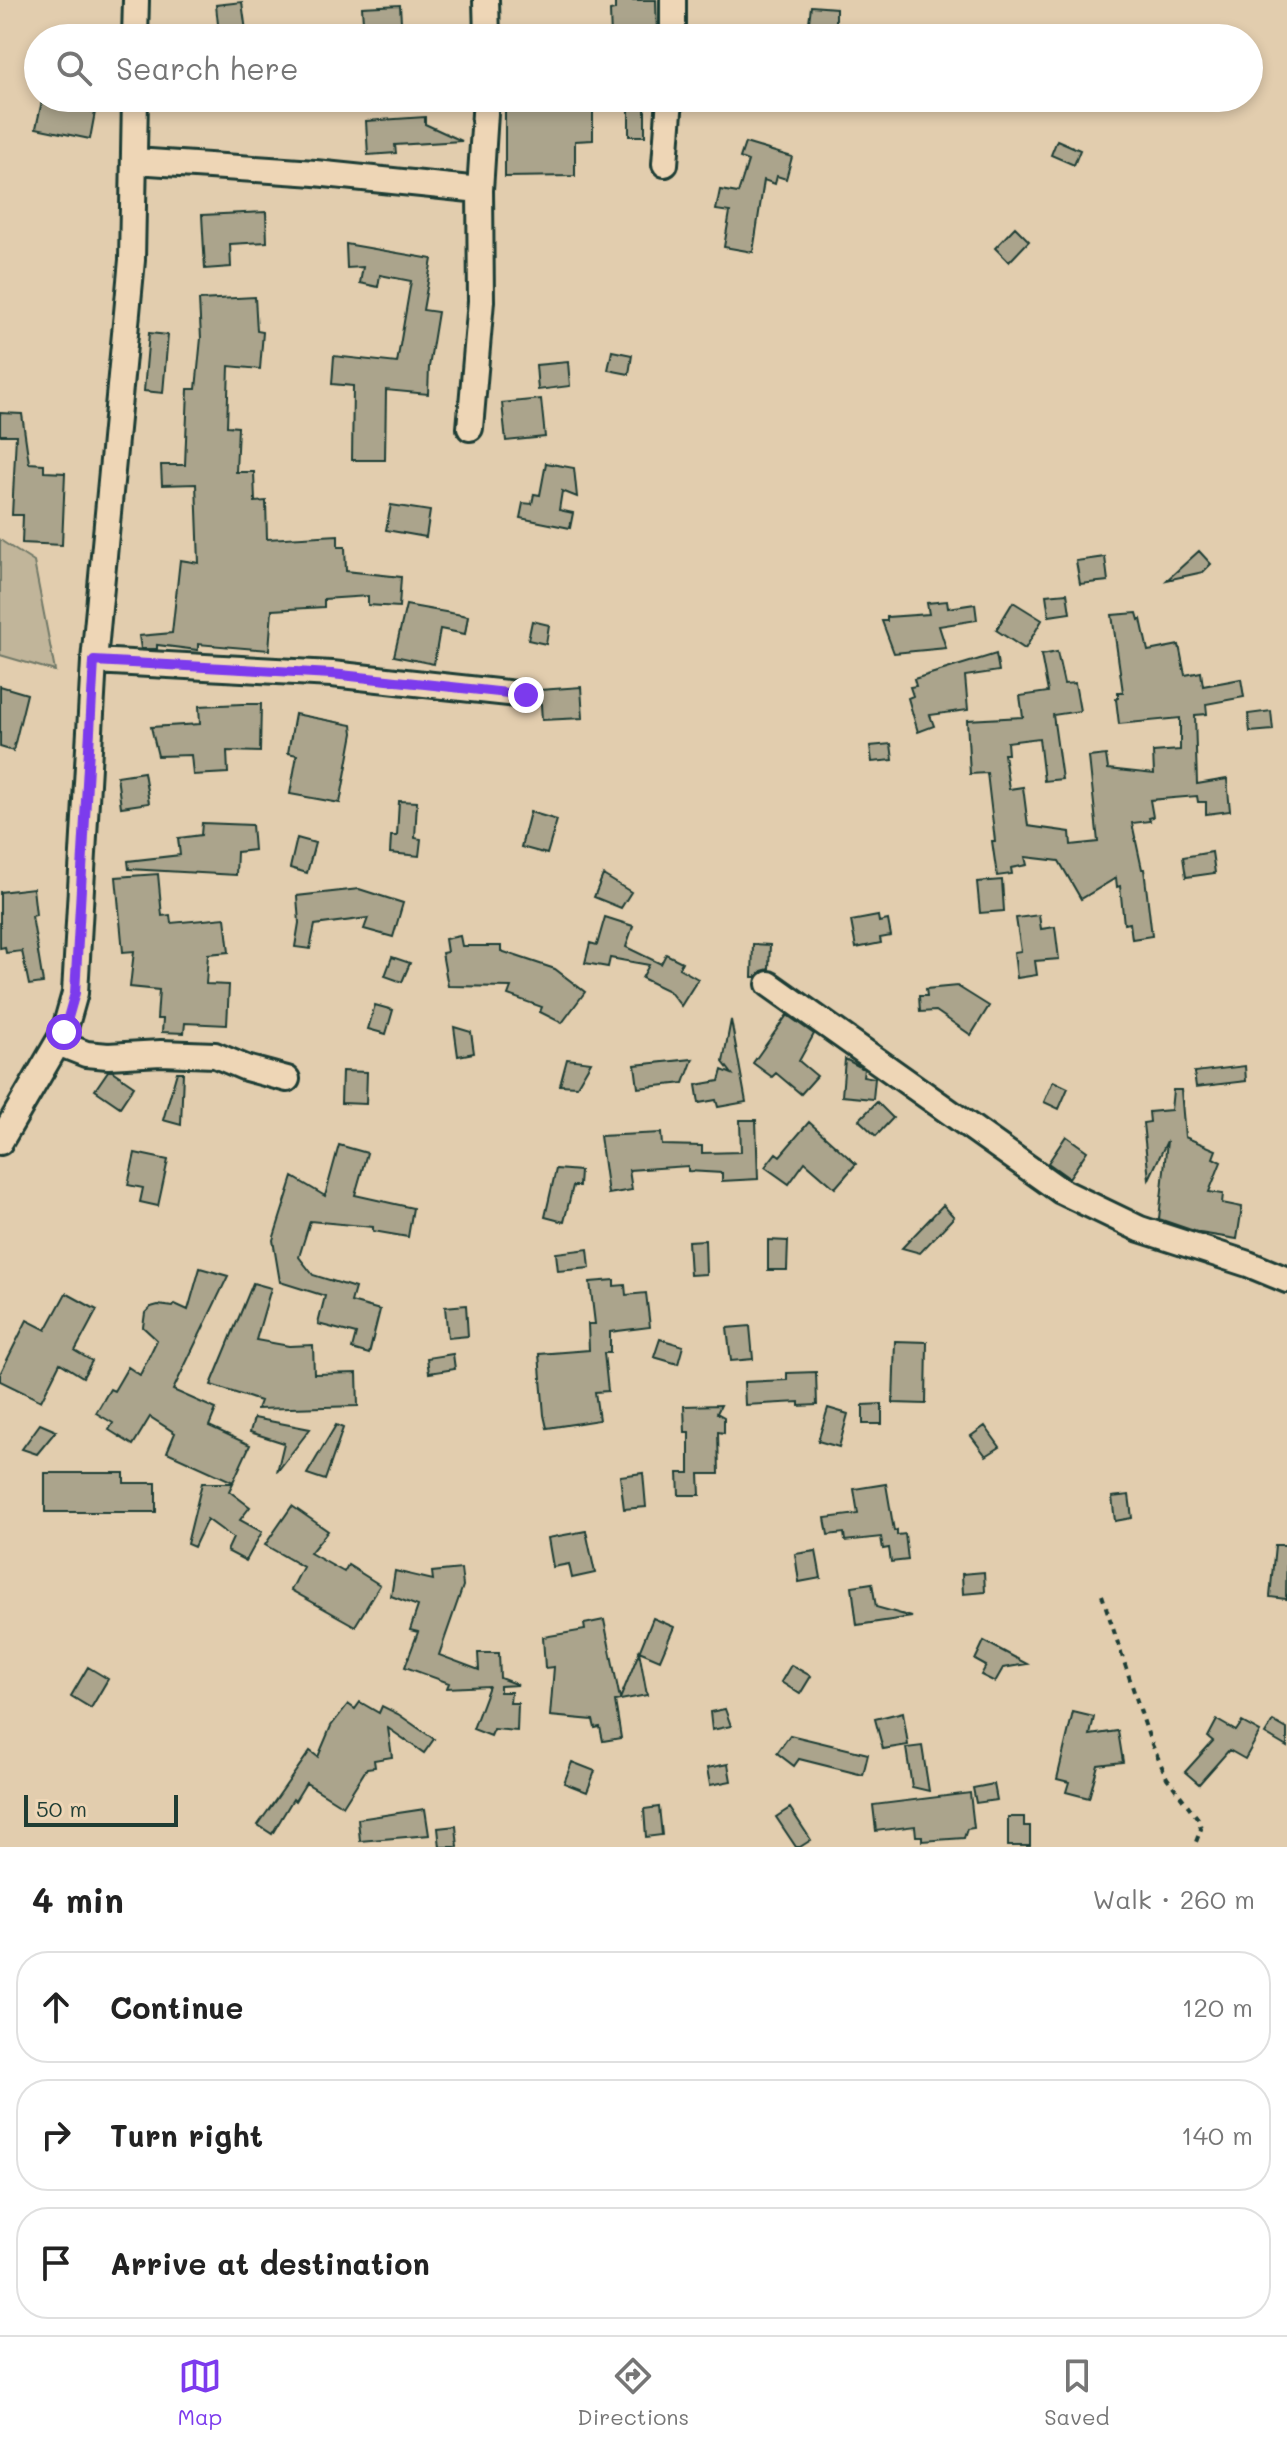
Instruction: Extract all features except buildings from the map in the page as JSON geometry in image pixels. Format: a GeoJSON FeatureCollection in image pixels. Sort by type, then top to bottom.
{"type":"FeatureCollection","features":[{"type":"Feature","properties":{"kind":"street"},"geometry":{"type":"LineString","coordinates":[[135,24],[136,0]]}},
{"type":"Feature","properties":{"kind":"street"},"geometry":{"type":"LineString","coordinates":[[486,0],[487,24]]}},
{"type":"Feature","properties":{"kind":"street"},"geometry":{"type":"LineString","coordinates":[[673,0],[673,24]]}},
{"type":"Feature","properties":{"kind":"street"},"geometry":{"type":"LineString","coordinates":[[0,1142],[64,1032],[75,993],[94,661],[132,260],[135,112]]}},
{"type":"Feature","properties":{"kind":"street"},"geometry":{"type":"LineString","coordinates":[[470,428],[481,301],[480,190],[485,112]]}},
{"type":"Feature","properties":{"kind":"street"},"geometry":{"type":"LineString","coordinates":[[665,164],[669,112]]}},
{"type":"Feature","properties":{"kind":"street"},"geometry":{"type":"LineString","coordinates":[[135,161],[315,173],[480,190]]}},
{"type":"Feature","properties":{"kind":"street"},"geometry":{"type":"LineString","coordinates":[[94,661],[332,674],[526,695]]}},
{"type":"Feature","properties":{"kind":"street"},"geometry":{"type":"LineString","coordinates":[[769,984],[1061,1191],[1140,1229],[1287,1280]]}},
{"type":"Feature","properties":{"kind":"street"},"geometry":{"type":"LineString","coordinates":[[58,1043],[86,1054],[108,1056],[161,1053],[215,1055],[246,1068],[287,1079]]}},
{"type":"Feature","properties":{"kind":"path"},"geometry":{"type":"LineString","coordinates":[[1102,1595],[1150,1740],[1167,1778],[1199,1820],[1201,1829],[1194,1847]]}},
{"type":"Feature","properties":{"kind":"shaded area"},"geometry":{"type":"Polygon","coordinates":[[[0,540],[34,562],[55,671],[0,655],[0,540]]]}},
{"type":"Feature","properties":{"kind":"route"},"geometry":{"type":"LineString","coordinates":[[64,1032],[75,993],[94,661],[332,674],[526,695]]}}]}
